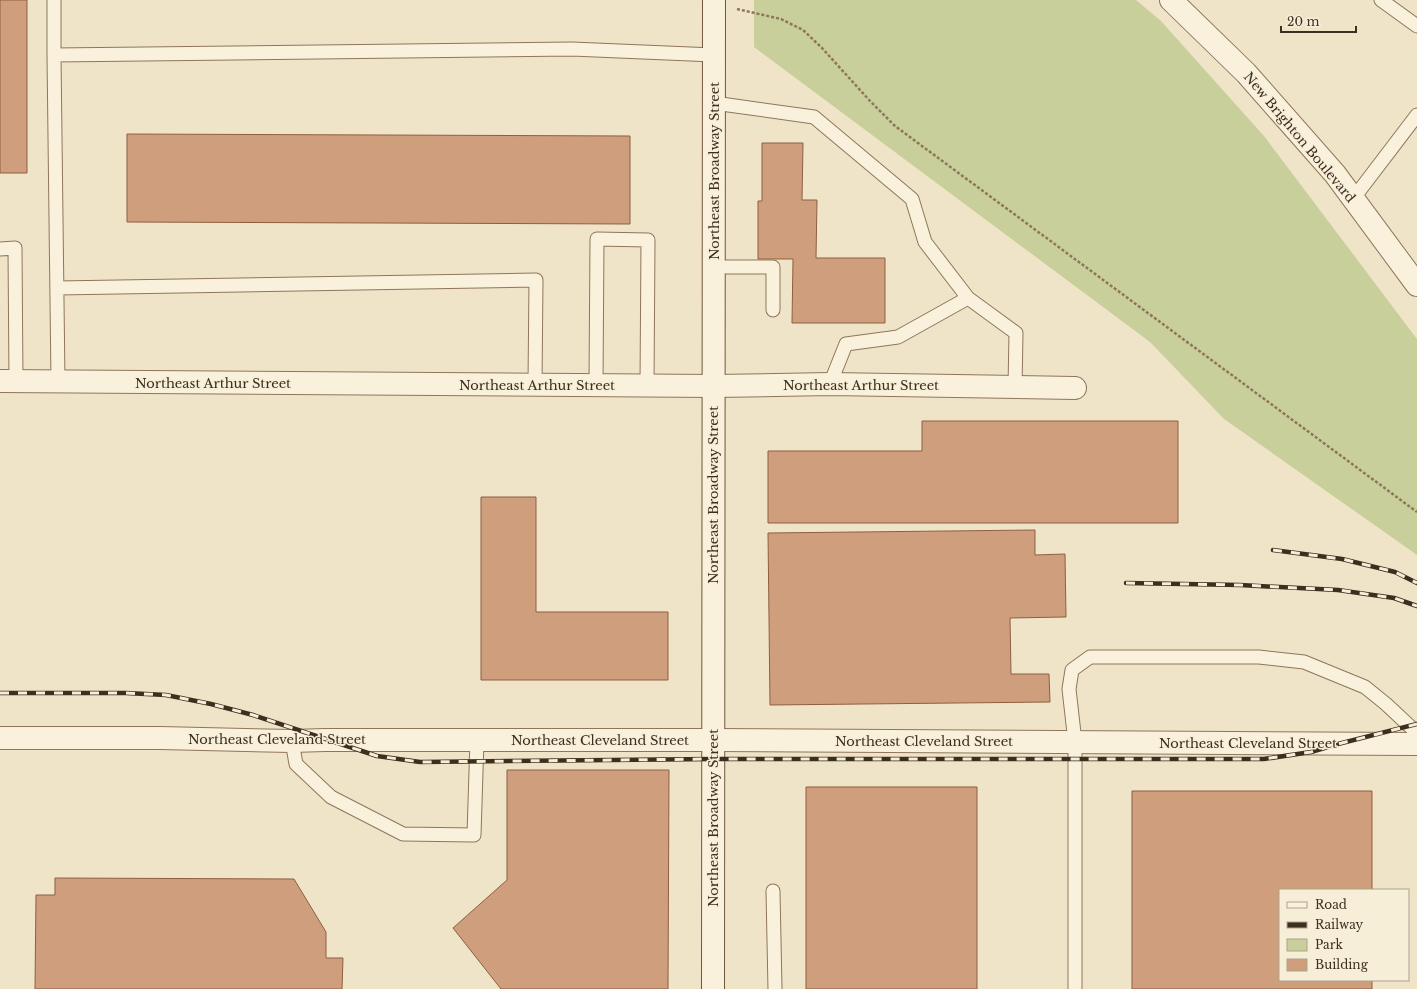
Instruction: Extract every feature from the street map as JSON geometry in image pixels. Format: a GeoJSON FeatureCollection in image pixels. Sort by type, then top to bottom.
{"type":"FeatureCollection","features":[{"type":"Feature","properties":{"kind":"street","name":"Northeast Broadway Street"},"geometry":{"type":"LineString","coordinates":[[713,989],[714,0]]}},
{"type":"Feature","properties":{"kind":"street","name":"New Brighton Boulevard"},"geometry":{"type":"LineString","coordinates":[[1171,0],[1246,73],[1335,174],[1417,285]]}},
{"type":"Feature","properties":{"kind":"street","name":"Northeast Arthur Street"},"geometry":{"type":"LineString","coordinates":[[8,382],[714,386],[830,384],[1075,388]]}},
{"type":"Feature","properties":{"kind":"street","name":"Northeast Cleveland Street"},"geometry":{"type":"LineString","coordinates":[[0,738],[160,738],[292,741],[713,740],[1417,744]]}},
{"type":"Feature","properties":{"kind":"lane"},"geometry":{"type":"LineString","coordinates":[[54,0],[58,382]]}},
{"type":"Feature","properties":{"kind":"lane"},"geometry":{"type":"LineString","coordinates":[[1381,0],[1417,26]]}},
{"type":"Feature","properties":{"kind":"lane"},"geometry":{"type":"LineString","coordinates":[[54,55],[572,49],[714,55]]}},
{"type":"Feature","properties":{"kind":"lane"},"geometry":{"type":"LineString","coordinates":[[714,103],[814,117],[912,199],[925,242],[968,298],[1016,333],[1014,388]]}},
{"type":"Feature","properties":{"kind":"lane"},"geometry":{"type":"LineString","coordinates":[[1353,199],[1417,115]]}},
{"type":"Feature","properties":{"kind":"lane"},"geometry":{"type":"LineString","coordinates":[[596,385],[596,239],[648,240],[647,385]]}},
{"type":"Feature","properties":{"kind":"lane"},"geometry":{"type":"LineString","coordinates":[[0,248],[15,248],[8,382]]}},
{"type":"Feature","properties":{"kind":"lane"},"geometry":{"type":"LineString","coordinates":[[714,267],[774,267],[773,310]]}},
{"type":"Feature","properties":{"kind":"lane"},"geometry":{"type":"LineString","coordinates":[[57,288],[536,280],[534,384]]}},
{"type":"Feature","properties":{"kind":"lane"},"geometry":{"type":"LineString","coordinates":[[830,384],[846,344],[898,337],[968,298]]}},
{"type":"Feature","properties":{"kind":"lane"},"geometry":{"type":"LineString","coordinates":[[1075,989],[1075,742],[1069,689],[1072,670],[1090,657],[1259,657],[1304,662],[1365,687],[1417,733]]}},
{"type":"Feature","properties":{"kind":"lane"},"geometry":{"type":"LineString","coordinates":[[292,741],[296,764],[331,797],[403,834],[474,835],[478,740]]}},
{"type":"Feature","properties":{"kind":"lane"},"geometry":{"type":"LineString","coordinates":[[774,892],[775,989]]}},
{"type":"Feature","properties":{"kind":"path"},"geometry":{"type":"LineString","coordinates":[[750,12],[781,19],[803,30],[822,48],[895,126],[1417,512]]}},
{"type":"Feature","properties":{"kind":"green space"},"geometry":{"type":"Polygon","coordinates":[[[754,0],[1136,0],[1161,21],[1264,136],[1417,339],[1417,555],[1224,419],[1150,342],[754,47],[754,0]]]}},
{"type":"Feature","properties":{"kind":"building"},"geometry":{"type":"Polygon","coordinates":[[[0,0],[27,0],[27,173],[0,173],[0,0]]]}},
{"type":"Feature","properties":{"kind":"building"},"geometry":{"type":"Polygon","coordinates":[[[127,134],[630,136],[630,224],[127,222],[127,134]]]}},
{"type":"Feature","properties":{"kind":"building"},"geometry":{"type":"Polygon","coordinates":[[[762,143],[803,143],[802,200],[817,200],[816,258],[885,258],[885,323],[792,323],[793,259],[758,259],[758,201],[762,201],[762,143]]]}},
{"type":"Feature","properties":{"kind":"building"},"geometry":{"type":"Polygon","coordinates":[[[922,421],[1178,421],[1178,523],[768,523],[768,451],[922,451],[922,421]]]}},
{"type":"Feature","properties":{"kind":"building"},"geometry":{"type":"Polygon","coordinates":[[[481,497],[536,497],[536,612],[668,612],[668,680],[481,680],[481,497]]]}},
{"type":"Feature","properties":{"kind":"building"},"geometry":{"type":"Polygon","coordinates":[[[1035,530],[1035,555],[1065,554],[1066,617],[1010,618],[1011,674],[1049,674],[1050,702],[770,705],[768,533],[1035,530]]]}},
{"type":"Feature","properties":{"kind":"building"},"geometry":{"type":"Polygon","coordinates":[[[507,770],[669,770],[668,989],[501,989],[453,928],[507,880],[507,770]]]}},
{"type":"Feature","properties":{"kind":"building"},"geometry":{"type":"Polygon","coordinates":[[[806,787],[977,787],[977,989],[806,989],[806,787]]]}},
{"type":"Feature","properties":{"kind":"building"},"geometry":{"type":"Polygon","coordinates":[[[1132,791],[1372,791],[1372,889],[1279,889],[1279,981],[1372,981],[1372,989],[1132,989],[1132,791]]]}},
{"type":"Feature","properties":{"kind":"building"},"geometry":{"type":"Polygon","coordinates":[[[55,878],[294,879],[326,932],[326,958],[343,958],[342,989],[35,989],[36,895],[55,895],[55,878]]]}},
{"type":"Feature","properties":{"kind":"railway"},"geometry":{"type":"LineString","coordinates":[[1273,550],[1342,559],[1395,572],[1417,583]]}},
{"type":"Feature","properties":{"kind":"railway"},"geometry":{"type":"LineString","coordinates":[[1126,583],[1240,585],[1338,590],[1394,598],[1417,606]]}},
{"type":"Feature","properties":{"kind":"railway"},"geometry":{"type":"LineString","coordinates":[[0,693],[126,693],[166,695],[211,704],[253,715],[377,756],[420,762],[713,759],[1264,759],[1311,752],[1417,724]]}}]}
